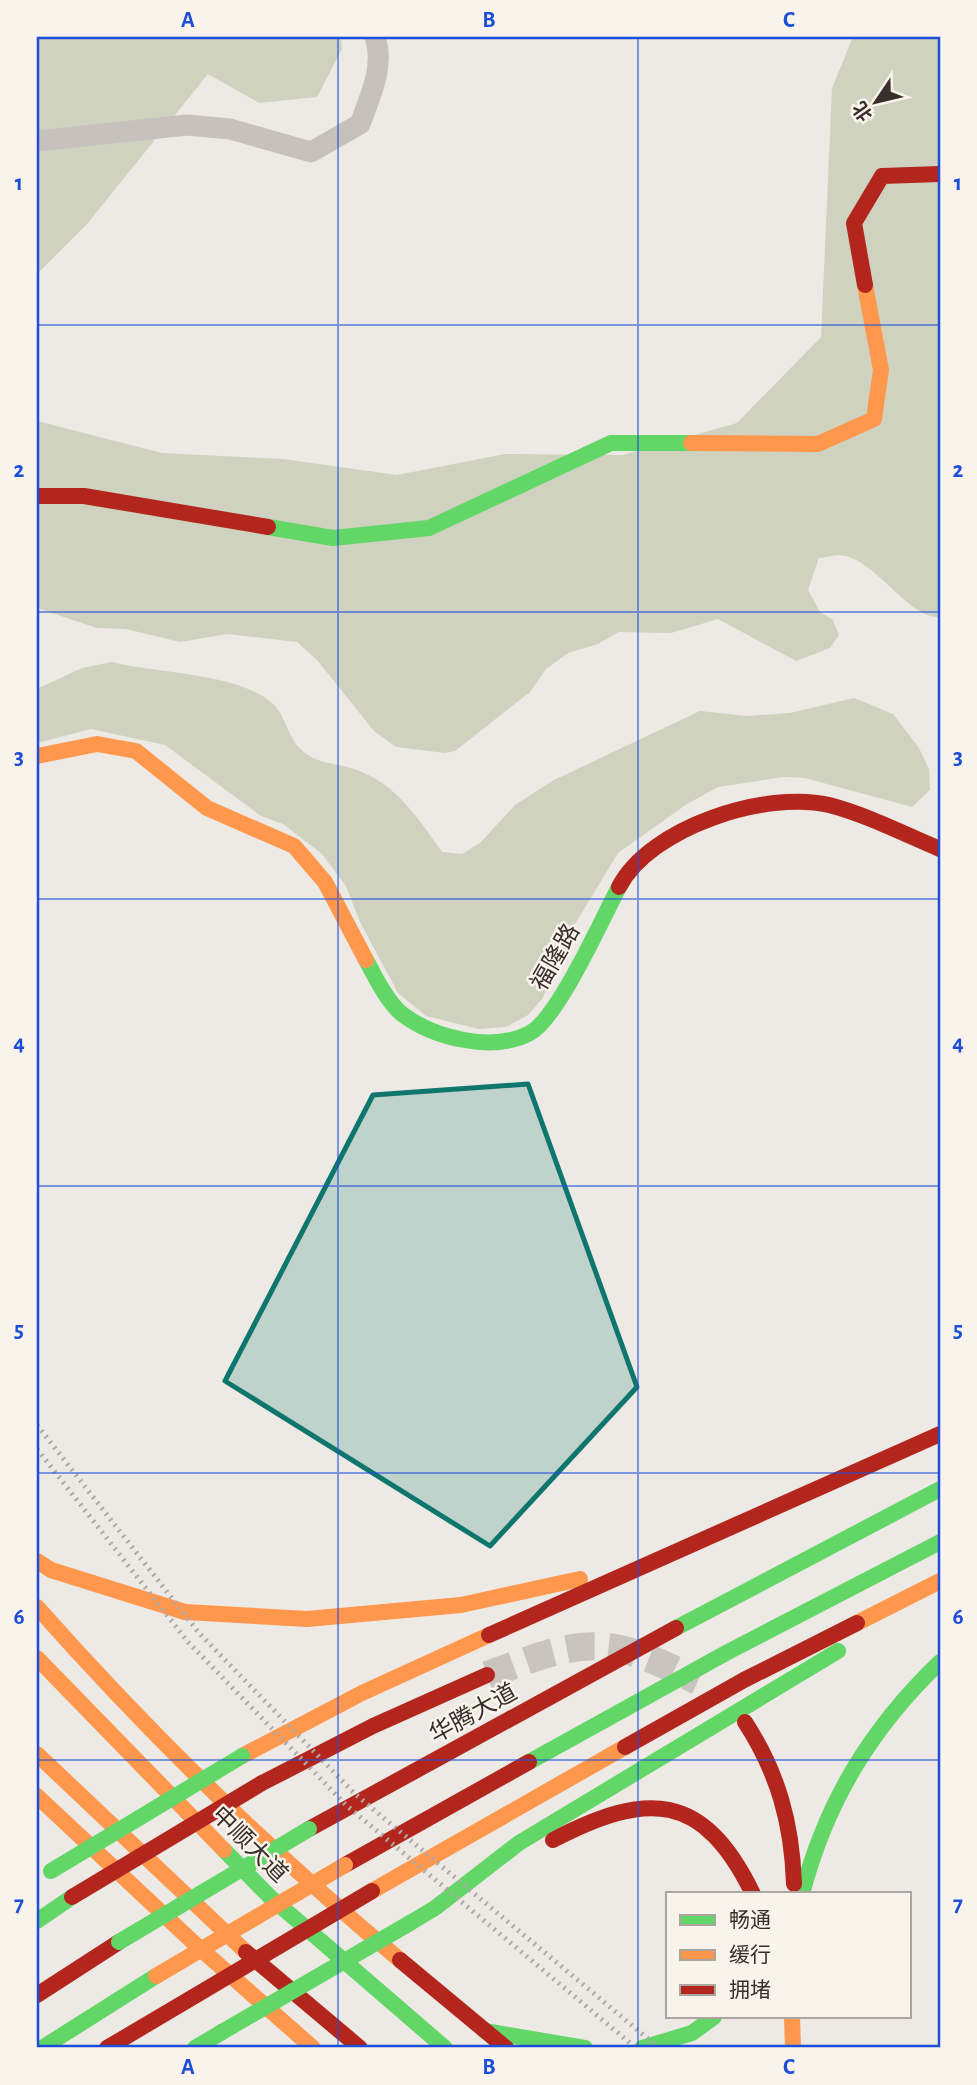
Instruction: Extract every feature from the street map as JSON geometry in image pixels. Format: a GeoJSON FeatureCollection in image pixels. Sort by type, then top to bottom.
{"type":"FeatureCollection","features":[{"type":"Feature","properties":{"kind":"main road"},"geometry":{"type":"LineString","coordinates":[[37,496],[84,496],[333,538],[429,528],[611,443],[818,444],[874,419],[881,370],[854,223],[882,176],[940,174]]}},
{"type":"Feature","properties":{"kind":"main road","name":"福隆路"},"geometry":{"type":"LineString","coordinates":[[37,756],[97,744],[136,751],[207,808],[294,846],[326,882],[376,978],[401,1013],[446,1036],[493,1043],[531,1033],[561,999],[624,879],[653,850],[709,817],[772,802],[829,805],[940,849]]}},
{"type":"Feature","properties":{"kind":"main road"},"geometry":{"type":"LineString","coordinates":[[37,1880],[242,1756],[362,1693],[631,1569],[940,1434]]}},
{"type":"Feature","properties":{"kind":"main road","name":"华腾大道"},"geometry":{"type":"LineString","coordinates":[[37,1995],[119,1942],[309,1829],[707,1611],[940,1489]]}},
{"type":"Feature","properties":{"kind":"main road"},"geometry":{"type":"LineString","coordinates":[[42,2048],[156,1976],[345,1865],[726,1653],[940,1542]]}},
{"type":"Feature","properties":{"kind":"main road"},"geometry":{"type":"LineString","coordinates":[[37,1561],[51,1570],[185,1612],[307,1619],[461,1605],[631,1569]]}},
{"type":"Feature","properties":{"kind":"main road"},"geometry":{"type":"LineString","coordinates":[[107,2048],[372,1891],[744,1680],[940,1581]]}},
{"type":"Feature","properties":{"kind":"main road"},"geometry":{"type":"LineString","coordinates":[[435,1908],[528,1837],[940,1590]]}},
{"type":"Feature","properties":{"kind":"main road"},"geometry":{"type":"LineString","coordinates":[[37,1607],[93,1670],[303,1879],[506,2048]]}},
{"type":"Feature","properties":{"kind":"main road","name":"中顺大道"},"geometry":{"type":"LineString","coordinates":[[37,1658],[270,1898],[445,2048]]}},
{"type":"Feature","properties":{"kind":"main road"},"geometry":{"type":"LineString","coordinates":[[802,1892],[810,1854],[835,1796],[854,1763],[891,1713],[940,1662]]}},
{"type":"Feature","properties":{"kind":"main road"},"geometry":{"type":"LineString","coordinates":[[37,1921],[72,1897],[262,1783],[373,1726],[487,1675]]}},
{"type":"Feature","properties":{"kind":"main road"},"geometry":{"type":"LineString","coordinates":[[745,1721],[767,1752],[783,1791],[793,1850],[794,1892]]}},
{"type":"Feature","properties":{"kind":"main road"},"geometry":{"type":"LineString","coordinates":[[37,1754],[217,1928],[360,2048]]}},
{"type":"Feature","properties":{"kind":"main road"},"geometry":{"type":"LineString","coordinates":[[37,1796],[195,1944],[313,2048]]}},
{"type":"Feature","properties":{"kind":"main road"},"geometry":{"type":"LineString","coordinates":[[195,2048],[574,1829],[608,1815],[654,1806],[688,1816],[720,1840],[744,1873],[752,1892]]}},
{"type":"Feature","properties":{"kind":"main road"},"geometry":{"type":"LineString","coordinates":[[642,2048],[692,2034],[713,2018]]}},
{"type":"Feature","properties":{"kind":"main road"},"geometry":{"type":"LineString","coordinates":[[792,2018],[793,2048]]}},
{"type":"Feature","properties":{"kind":"main road"},"geometry":{"type":"LineString","coordinates":[[485,2031],[585,2048]]}},
{"type":"Feature","properties":{"kind":"street"},"geometry":{"type":"LineString","coordinates":[[37,141],[187,125],[230,129],[311,152],[360,124],[376,83],[378,46],[375,37]]}},
{"type":"Feature","properties":{"kind":"highlighted area"},"geometry":{"type":"Polygon","coordinates":[[[528,1084],[637,1387],[490,1546],[225,1381],[373,1095],[528,1084]]]}},
{"type":"Feature","properties":{"kind":"green space"},"geometry":{"type":"Polygon","coordinates":[[[37,37],[341,37],[342,49],[317,97],[259,103],[208,74],[87,224],[37,274],[37,37]]]}},
{"type":"Feature","properties":{"kind":"green space"},"geometry":{"type":"Polygon","coordinates":[[[853,37],[940,37],[940,617],[929,616],[918,610],[858,561],[843,555],[819,558],[808,590],[820,612],[833,620],[839,635],[830,648],[796,661],[718,619],[671,633],[619,632],[598,644],[568,653],[546,669],[530,692],[455,751],[445,753],[396,747],[374,731],[317,660],[297,642],[227,634],[180,642],[126,629],[97,628],[37,608],[37,421],[162,453],[283,459],[397,475],[505,454],[623,455],[737,423],[821,337],[832,88],[853,37]]]}},
{"type":"Feature","properties":{"kind":"green space"},"geometry":{"type":"Polygon","coordinates":[[[112,662],[195,675],[239,685],[257,693],[277,709],[295,743],[308,755],[369,775],[394,792],[442,852],[462,854],[480,843],[515,805],[552,781],[700,711],[746,716],[790,713],[854,698],[893,714],[919,748],[929,769],[930,790],[912,807],[805,778],[784,777],[718,787],[687,804],[618,853],[569,934],[558,967],[542,999],[528,1015],[506,1027],[479,1029],[426,1016],[398,993],[360,922],[346,886],[322,854],[283,824],[261,816],[165,745],[91,729],[37,743],[37,689],[82,668],[112,662]]]}},
{"type":"Feature","properties":{"kind":"tunnel"},"geometry":{"type":"LineString","coordinates":[[487,1675],[546,1654],[592,1646],[631,1652],[698,1681]]}},
{"type":"Feature","properties":{"kind":"railway"},"geometry":{"type":"LineString","coordinates":[[37,1425],[199,1633],[355,1794],[659,2048]]}},
{"type":"Feature","properties":{"kind":"railway"},"geometry":{"type":"LineString","coordinates":[[37,1449],[188,1642],[346,1805],[636,2048]]}},
{"type":"Feature","properties":{"kind":"traffic: fast"},"geometry":{"type":"LineString","coordinates":[[268,527],[333,538],[429,528],[611,443],[691,443]]}},
{"type":"Feature","properties":{"kind":"traffic: fast"},"geometry":{"type":"LineString","coordinates":[[366,960],[391,1003],[415,1023],[464,1040],[499,1042],[515,1039],[530,1033],[553,1008],[579,966],[619,887]]}},
{"type":"Feature","properties":{"kind":"traffic: fast"},"geometry":{"type":"LineString","coordinates":[[676,1628],[940,1489]]}},
{"type":"Feature","properties":{"kind":"traffic: fast"},"geometry":{"type":"LineString","coordinates":[[529,1762],[726,1653],[940,1542]]}},
{"type":"Feature","properties":{"kind":"traffic: fast"},"geometry":{"type":"LineString","coordinates":[[410,1923],[435,1908],[519,1843],[838,1651]]}},
{"type":"Feature","properties":{"kind":"traffic: fast"},"geometry":{"type":"LineString","coordinates":[[803,1892],[824,1828],[854,1768],[893,1713],[940,1662]]}},
{"type":"Feature","properties":{"kind":"traffic: fast"},"geometry":{"type":"LineString","coordinates":[[51,1871],[242,1756]]}},
{"type":"Feature","properties":{"kind":"traffic: fast"},"geometry":{"type":"LineString","coordinates":[[119,1942],[309,1829]]}},
{"type":"Feature","properties":{"kind":"traffic: fast"},"geometry":{"type":"LineString","coordinates":[[224,1850],[270,1897],[445,2048]]}},
{"type":"Feature","properties":{"kind":"traffic: fast"},"geometry":{"type":"LineString","coordinates":[[37,1921],[72,1897]]}},
{"type":"Feature","properties":{"kind":"traffic: fast"},"geometry":{"type":"LineString","coordinates":[[222,2032],[410,1923]]}},
{"type":"Feature","properties":{"kind":"traffic: fast"},"geometry":{"type":"LineString","coordinates":[[42,2048],[156,1976]]}},
{"type":"Feature","properties":{"kind":"traffic: fast"},"geometry":{"type":"LineString","coordinates":[[642,2048],[692,2033],[713,2018]]}},
{"type":"Feature","properties":{"kind":"traffic: fast"},"geometry":{"type":"LineString","coordinates":[[485,2031],[585,2048]]}},
{"type":"Feature","properties":{"kind":"traffic: fast"},"geometry":{"type":"LineString","coordinates":[[195,2048],[222,2032]]}},
{"type":"Feature","properties":{"kind":"traffic: slow"},"geometry":{"type":"LineString","coordinates":[[691,443],[818,444],[874,419],[881,370],[865,285]]}},
{"type":"Feature","properties":{"kind":"traffic: slow"},"geometry":{"type":"LineString","coordinates":[[37,756],[97,744],[136,751],[207,808],[294,846],[325,882],[366,960]]}},
{"type":"Feature","properties":{"kind":"traffic: slow"},"geometry":{"type":"LineString","coordinates":[[37,1561],[51,1570],[185,1612],[307,1619],[461,1605],[580,1579]]}},
{"type":"Feature","properties":{"kind":"traffic: slow"},"geometry":{"type":"LineString","coordinates":[[857,1623],[940,1581]]}},
{"type":"Feature","properties":{"kind":"traffic: slow"},"geometry":{"type":"LineString","coordinates":[[37,1607],[79,1654],[212,1790],[304,1877],[400,1960]]}},
{"type":"Feature","properties":{"kind":"traffic: slow"},"geometry":{"type":"LineString","coordinates":[[242,1756],[362,1693],[489,1635]]}},
{"type":"Feature","properties":{"kind":"traffic: slow"},"geometry":{"type":"LineString","coordinates":[[37,1658],[224,1850]]}},
{"type":"Feature","properties":{"kind":"traffic: slow"},"geometry":{"type":"LineString","coordinates":[[372,1891],[625,1747]]}},
{"type":"Feature","properties":{"kind":"traffic: slow"},"geometry":{"type":"LineString","coordinates":[[37,1754],[246,1952]]}},
{"type":"Feature","properties":{"kind":"traffic: slow"},"geometry":{"type":"LineString","coordinates":[[37,1796],[195,1944],[313,2048]]}},
{"type":"Feature","properties":{"kind":"traffic: slow"},"geometry":{"type":"LineString","coordinates":[[156,1976],[345,1865]]}},
{"type":"Feature","properties":{"kind":"traffic: slow"},"geometry":{"type":"LineString","coordinates":[[792,2018],[793,2048]]}},
{"type":"Feature","properties":{"kind":"traffic: jam"},"geometry":{"type":"LineString","coordinates":[[865,285],[854,223],[882,176],[940,174]]}},
{"type":"Feature","properties":{"kind":"traffic: jam"},"geometry":{"type":"LineString","coordinates":[[37,496],[84,496],[268,527]]}},
{"type":"Feature","properties":{"kind":"traffic: jam"},"geometry":{"type":"LineString","coordinates":[[619,887],[634,866],[656,847],[683,831],[712,818],[774,803],[829,805],[871,819],[940,849]]}},
{"type":"Feature","properties":{"kind":"traffic: jam"},"geometry":{"type":"LineString","coordinates":[[489,1635],[940,1434]]}},
{"type":"Feature","properties":{"kind":"traffic: jam"},"geometry":{"type":"LineString","coordinates":[[625,1747],[744,1680],[857,1623]]}},
{"type":"Feature","properties":{"kind":"traffic: jam"},"geometry":{"type":"LineString","coordinates":[[309,1829],[676,1628]]}},
{"type":"Feature","properties":{"kind":"traffic: jam"},"geometry":{"type":"LineString","coordinates":[[262,1783],[373,1726],[487,1675]]}},
{"type":"Feature","properties":{"kind":"traffic: jam"},"geometry":{"type":"LineString","coordinates":[[745,1722],[766,1760],[781,1799],[790,1840],[794,1884]]}},
{"type":"Feature","properties":{"kind":"traffic: jam"},"geometry":{"type":"LineString","coordinates":[[345,1865],[529,1762]]}},
{"type":"Feature","properties":{"kind":"traffic: jam"},"geometry":{"type":"LineString","coordinates":[[72,1897],[262,1783]]}},
{"type":"Feature","properties":{"kind":"traffic: jam"},"geometry":{"type":"LineString","coordinates":[[553,1840],[617,1813],[644,1808],[670,1810],[693,1819],[714,1835],[734,1860],[752,1892]]}},
{"type":"Feature","properties":{"kind":"traffic: jam"},"geometry":{"type":"LineString","coordinates":[[107,2048],[372,1891]]}},
{"type":"Feature","properties":{"kind":"traffic: jam"},"geometry":{"type":"LineString","coordinates":[[37,1995],[119,1942]]}},
{"type":"Feature","properties":{"kind":"traffic: jam"},"geometry":{"type":"LineString","coordinates":[[246,1952],[360,2048]]}},
{"type":"Feature","properties":{"kind":"traffic: jam"},"geometry":{"type":"LineString","coordinates":[[400,1960],[506,2048]]}}]}
